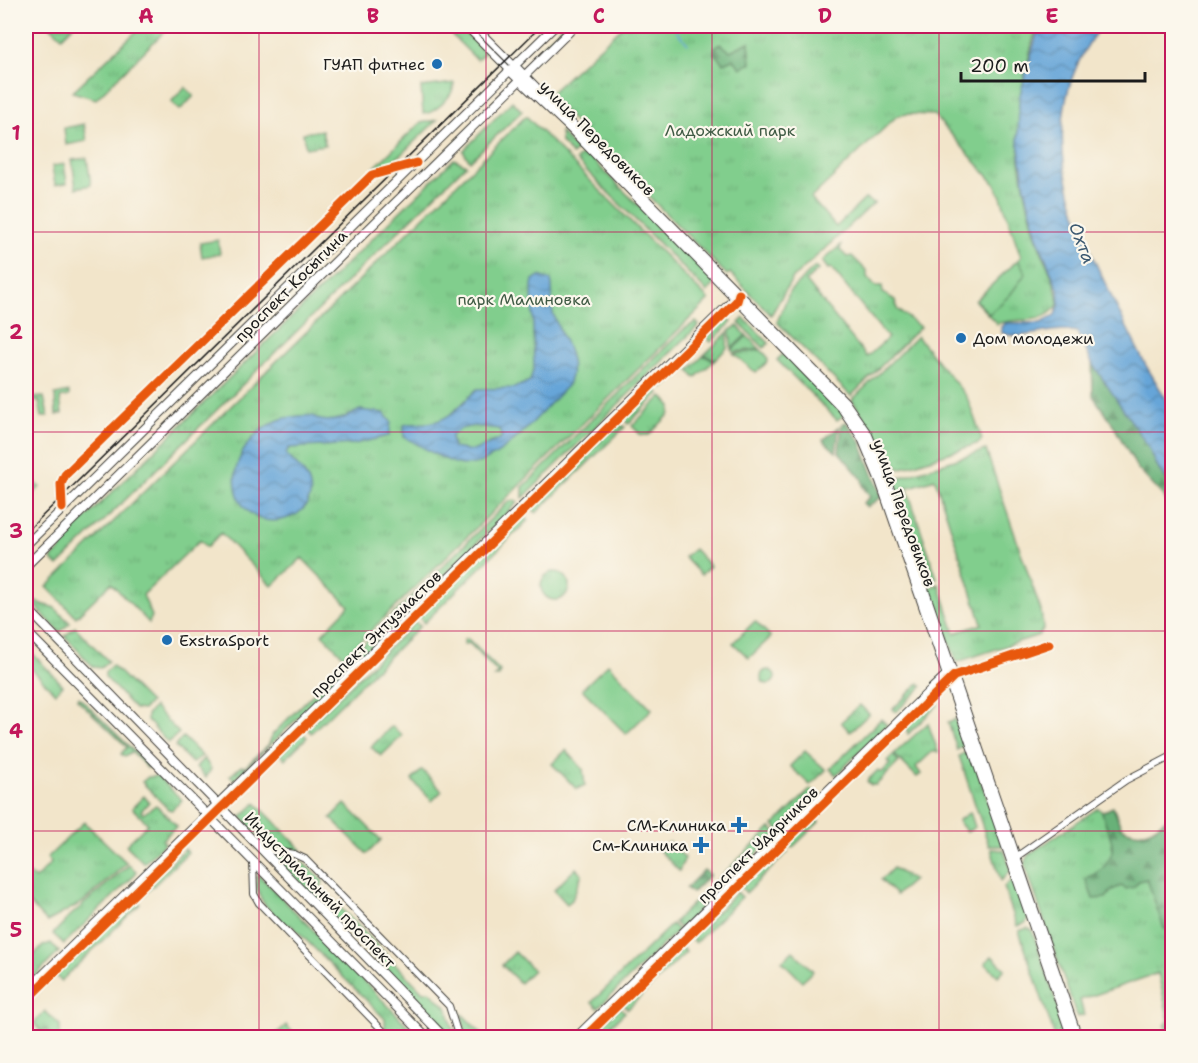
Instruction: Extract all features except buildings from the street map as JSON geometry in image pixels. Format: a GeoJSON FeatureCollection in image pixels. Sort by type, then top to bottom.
{"type":"FeatureCollection","features":[{"type":"Feature","properties":{"kind":"main road","name":"проспект Косыгина"},"geometry":{"type":"LineString","coordinates":[[26,545],[555,26]]}},
{"type":"Feature","properties":{"kind":"main road","name":"проспект Косыгина"},"geometry":{"type":"LineString","coordinates":[[26,566],[575,26]]}},
{"type":"Feature","properties":{"kind":"main road","name":"улица Передовиков"},"geometry":{"type":"LineString","coordinates":[[512,68],[737,297],[846,403],[868,435],[886,478],[950,677],[1072,1038]]}},
{"type":"Feature","properties":{"kind":"main road","name":"Индустриальный проспект"},"geometry":{"type":"LineString","coordinates":[[26,607],[445,1038]]}},
{"type":"Feature","properties":{"kind":"main road","name":"Индустриальный проспект"},"geometry":{"type":"LineString","coordinates":[[26,631],[427,1038]]}},
{"type":"Feature","properties":{"kind":"main road","name":"улица Передовиков"},"geometry":{"type":"LineString","coordinates":[[950,677],[1016,857],[1078,1038]]}},
{"type":"Feature","properties":{"kind":"street","name":"улица Передовиков"},"geometry":{"type":"LineString","coordinates":[[465,26],[512,68]]}},
{"type":"Feature","properties":{"kind":"street","name":"улица Передовиков"},"geometry":{"type":"LineString","coordinates":[[475,26],[512,68]]}},
{"type":"Feature","properties":{"kind":"street"},"geometry":{"type":"LineString","coordinates":[[62,508],[61,484],[65,475],[356,190],[377,172],[416,163]]}},
{"type":"Feature","properties":{"kind":"street","name":"проспект Энтузиастов"},"geometry":{"type":"LineString","coordinates":[[26,1000],[219,805],[737,297]]}},
{"type":"Feature","properties":{"kind":"street","name":"проспект Ударников"},"geometry":{"type":"LineString","coordinates":[[574,1038],[950,677],[1048,644]]}},
{"type":"Feature","properties":{"kind":"street"},"geometry":{"type":"LineString","coordinates":[[1016,857],[1126,780],[1173,756]]}},
{"type":"Feature","properties":{"kind":"street","name":"проспект Энтузиастов"},"geometry":{"type":"LineString","coordinates":[[26,990],[207,817]]}},
{"type":"Feature","properties":{"kind":"street","name":"проспект Ударников"},"geometry":{"type":"LineString","coordinates":[[584,1038],[783,837]]}},
{"type":"Feature","properties":{"kind":"street"},"geometry":{"type":"LineString","coordinates":[[260,849],[294,854],[305,859],[449,1006],[459,1038]]}},
{"type":"Feature","properties":{"kind":"street"},"geometry":{"type":"LineString","coordinates":[[253,861],[254,894],[259,903],[390,1038]]}},
{"type":"Feature","properties":{"kind":"green space"},"geometry":{"type":"Polygon","coordinates":[[[50,26],[73,26],[62,37],[50,26]]]}},
{"type":"Feature","properties":{"kind":"green space"},"geometry":{"type":"Polygon","coordinates":[[[142,26],[170,26],[96,99],[72,92],[142,26]]]}},
{"type":"Feature","properties":{"kind":"green space"},"geometry":{"type":"Polygon","coordinates":[[[443,26],[459,26],[485,52],[477,60],[443,26]]]}},
{"type":"Feature","properties":{"kind":"green space"},"geometry":{"type":"Polygon","coordinates":[[[563,26],[568,26],[535,58],[532,56],[563,26]]]}},
{"type":"Feature","properties":{"kind":"green space","name":"Ладожский парк"},"geometry":{"type":"Polygon","coordinates":[[[623,26],[1038,26],[1023,85],[1018,128],[1019,149],[1030,213],[1055,287],[1058,305],[1045,316],[1037,319],[997,324],[975,301],[1021,257],[1000,194],[995,184],[934,115],[907,114],[897,116],[811,198],[836,227],[865,199],[874,203],[792,279],[771,315],[730,273],[727,275],[548,95],[623,26]]]}},
{"type":"Feature","properties":{"kind":"green space"},"geometry":{"type":"Polygon","coordinates":[[[749,42],[751,63],[741,68],[733,59],[723,63],[714,53],[715,46],[721,44],[730,51],[749,42]]]}},
{"type":"Feature","properties":{"kind":"green space"},"geometry":{"type":"Polygon","coordinates":[[[454,83],[451,93],[443,103],[433,111],[423,114],[421,87],[454,83]]]}},
{"type":"Feature","properties":{"kind":"green space"},"geometry":{"type":"Polygon","coordinates":[[[185,87],[194,96],[180,110],[171,102],[185,87]]]}},
{"type":"Feature","properties":{"kind":"green space"},"geometry":{"type":"Polygon","coordinates":[[[512,101],[522,111],[470,161],[463,151],[512,101]]]}},
{"type":"Feature","properties":{"kind":"green space","name":"парк Малиновка"},"geometry":{"type":"Polygon","coordinates":[[[526,116],[709,300],[344,657],[322,634],[349,606],[302,558],[272,586],[221,533],[207,547],[200,540],[143,595],[152,616],[149,623],[111,583],[76,617],[47,587],[526,116]]]}},
{"type":"Feature","properties":{"kind":"green space"},"geometry":{"type":"Polygon","coordinates":[[[437,120],[392,163],[374,168],[420,123],[437,120]]]}},
{"type":"Feature","properties":{"kind":"green space"},"geometry":{"type":"Polygon","coordinates":[[[84,124],[87,141],[66,145],[64,128],[84,124]]]}},
{"type":"Feature","properties":{"kind":"green space"},"geometry":{"type":"Polygon","coordinates":[[[322,130],[325,145],[306,148],[303,133],[322,130]]]}},
{"type":"Feature","properties":{"kind":"green space"},"geometry":{"type":"Polygon","coordinates":[[[560,132],[577,150],[572,155],[561,143],[560,132]]]}},
{"type":"Feature","properties":{"kind":"green space"},"geometry":{"type":"Polygon","coordinates":[[[585,152],[716,283],[707,292],[576,160],[585,152]]]}},
{"type":"Feature","properties":{"kind":"green space"},"geometry":{"type":"Polygon","coordinates":[[[87,158],[91,185],[76,188],[72,160],[87,158]]]}},
{"type":"Feature","properties":{"kind":"green space"},"geometry":{"type":"Polygon","coordinates":[[[454,159],[466,165],[58,566],[51,559],[62,548],[59,544],[454,159]]]}},
{"type":"Feature","properties":{"kind":"green space"},"geometry":{"type":"Polygon","coordinates":[[[64,164],[67,183],[55,185],[52,166],[64,164]]]}},
{"type":"Feature","properties":{"kind":"green space"},"geometry":{"type":"Polygon","coordinates":[[[218,240],[220,254],[202,257],[200,243],[218,240]]]}},
{"type":"Feature","properties":{"kind":"green space"},"geometry":{"type":"Polygon","coordinates":[[[841,245],[840,250],[847,257],[852,256],[867,271],[867,277],[875,286],[882,286],[883,293],[895,300],[897,309],[920,327],[851,396],[777,322],[790,291],[815,267],[818,270],[806,281],[867,357],[888,338],[831,268],[828,269],[822,261],[841,245]]]}},
{"type":"Feature","properties":{"kind":"green space"},"geometry":{"type":"Polygon","coordinates":[[[1018,260],[1026,273],[1010,295],[989,314],[976,300],[1018,260]]]}},
{"type":"Feature","properties":{"kind":"green space"},"geometry":{"type":"Polygon","coordinates":[[[727,317],[732,322],[711,342],[706,337],[727,317]]]}},
{"type":"Feature","properties":{"kind":"green space"},"geometry":{"type":"Polygon","coordinates":[[[744,318],[769,343],[764,348],[739,323],[744,318]]]}},
{"type":"Feature","properties":{"kind":"green space"},"geometry":{"type":"Polygon","coordinates":[[[696,322],[699,325],[523,498],[523,487],[684,329],[696,322]]]}},
{"type":"Feature","properties":{"kind":"green space"},"geometry":{"type":"Polygon","coordinates":[[[738,326],[746,335],[731,349],[730,330],[738,326]]]}},
{"type":"Feature","properties":{"kind":"green space"},"geometry":{"type":"Polygon","coordinates":[[[728,332],[727,348],[716,359],[704,355],[728,332]]]}},
{"type":"Feature","properties":{"kind":"green space"},"geometry":{"type":"Polygon","coordinates":[[[747,336],[760,349],[733,352],[732,350],[747,336]]]}},
{"type":"Feature","properties":{"kind":"green space"},"geometry":{"type":"Polygon","coordinates":[[[917,336],[967,397],[982,439],[979,443],[899,469],[852,400],[917,336]]]}},
{"type":"Feature","properties":{"kind":"green space"},"geometry":{"type":"Polygon","coordinates":[[[761,350],[767,356],[768,361],[756,373],[734,354],[761,350]]]}},
{"type":"Feature","properties":{"kind":"green space"},"geometry":{"type":"Polygon","coordinates":[[[782,355],[786,355],[844,415],[837,420],[777,360],[782,355]]]}},
{"type":"Feature","properties":{"kind":"green space"},"geometry":{"type":"Polygon","coordinates":[[[703,356],[715,360],[695,378],[689,370],[703,356]]]}},
{"type":"Feature","properties":{"kind":"green space"},"geometry":{"type":"Polygon","coordinates":[[[1092,363],[1149,447],[1159,470],[1172,486],[1172,514],[1165,498],[1137,468],[1112,423],[1093,396],[1092,363]]]}},
{"type":"Feature","properties":{"kind":"green space"},"geometry":{"type":"Polygon","coordinates":[[[673,369],[678,374],[664,388],[659,382],[673,369]]]}},
{"type":"Feature","properties":{"kind":"green space"},"geometry":{"type":"Polygon","coordinates":[[[654,388],[659,393],[628,424],[624,417],[654,388]]]}},
{"type":"Feature","properties":{"kind":"green space"},"geometry":{"type":"Polygon","coordinates":[[[69,392],[69,396],[60,398],[62,414],[56,415],[55,395],[69,392]]]}},
{"type":"Feature","properties":{"kind":"green space"},"geometry":{"type":"Polygon","coordinates":[[[662,396],[671,406],[670,414],[649,435],[641,435],[632,426],[662,396]]]}},
{"type":"Feature","properties":{"kind":"green space"},"geometry":{"type":"Polygon","coordinates":[[[44,397],[48,416],[42,417],[39,401],[30,401],[29,398],[44,397]]]}},
{"type":"Feature","properties":{"kind":"green space"},"geometry":{"type":"Polygon","coordinates":[[[846,422],[860,440],[882,497],[867,507],[863,503],[870,497],[863,487],[862,479],[839,452],[842,424],[846,422]]]}},
{"type":"Feature","properties":{"kind":"green space"},"geometry":{"type":"Polygon","coordinates":[[[618,423],[625,427],[536,513],[532,507],[618,423]]]}},
{"type":"Feature","properties":{"kind":"green space"},"geometry":{"type":"Polygon","coordinates":[[[839,427],[836,452],[823,440],[839,427]]]}},
{"type":"Feature","properties":{"kind":"green space"},"geometry":{"type":"Polygon","coordinates":[[[986,450],[1041,611],[1043,629],[1039,635],[957,662],[928,588],[939,584],[955,633],[982,624],[935,479],[907,488],[937,578],[926,582],[892,485],[901,477],[986,450]]]}},
{"type":"Feature","properties":{"kind":"green space"},"geometry":{"type":"Polygon","coordinates":[[[26,473],[40,487],[26,501],[26,473]]]}},
{"type":"Feature","properties":{"kind":"green space"},"geometry":{"type":"Polygon","coordinates":[[[515,500],[518,502],[352,666],[345,662],[508,502],[515,500]]]}},
{"type":"Feature","properties":{"kind":"green space"},"geometry":{"type":"Polygon","coordinates":[[[523,516],[528,520],[424,623],[419,617],[523,516]]]}},
{"type":"Feature","properties":{"kind":"green space"},"geometry":{"type":"Polygon","coordinates":[[[694,549],[710,566],[701,575],[684,557],[694,549]]]}},
{"type":"Feature","properties":{"kind":"green space"},"geometry":{"type":"Polygon","coordinates":[[[555,572],[565,576],[569,586],[565,596],[555,600],[545,596],[541,586],[545,576],[555,572]]]}},
{"type":"Feature","properties":{"kind":"green space"},"geometry":{"type":"Polygon","coordinates":[[[29,600],[55,608],[70,623],[60,632],[29,600]]]}},
{"type":"Feature","properties":{"kind":"green space"},"geometry":{"type":"Polygon","coordinates":[[[755,621],[771,637],[749,658],[733,643],[755,621]]]}},
{"type":"Feature","properties":{"kind":"green space"},"geometry":{"type":"Polygon","coordinates":[[[415,622],[420,626],[311,733],[307,728],[415,622]]]}},
{"type":"Feature","properties":{"kind":"green space"},"geometry":{"type":"Polygon","coordinates":[[[75,627],[108,661],[101,668],[93,667],[65,636],[75,627]]]}},
{"type":"Feature","properties":{"kind":"green space"},"geometry":{"type":"Polygon","coordinates":[[[464,639],[468,639],[500,671],[499,676],[495,677],[498,673],[469,643],[464,645],[464,639]]]}},
{"type":"Feature","properties":{"kind":"green space"},"geometry":{"type":"Polygon","coordinates":[[[26,647],[63,685],[55,693],[26,663],[26,647]]]}},
{"type":"Feature","properties":{"kind":"green space"},"geometry":{"type":"Polygon","coordinates":[[[608,664],[652,709],[626,734],[582,689],[608,664]]]}},
{"type":"Feature","properties":{"kind":"green space"},"geometry":{"type":"Polygon","coordinates":[[[112,665],[150,703],[143,710],[135,709],[105,677],[105,672],[112,665]]]}},
{"type":"Feature","properties":{"kind":"green space"},"geometry":{"type":"Polygon","coordinates":[[[340,667],[342,675],[234,780],[230,776],[241,766],[245,767],[269,744],[272,735],[340,667]]]}},
{"type":"Feature","properties":{"kind":"green space"},"geometry":{"type":"Polygon","coordinates":[[[768,670],[773,672],[775,677],[773,682],[768,684],[763,682],[761,677],[763,672],[768,670]]]}},
{"type":"Feature","properties":{"kind":"green space"},"geometry":{"type":"Polygon","coordinates":[[[919,683],[922,687],[896,712],[893,709],[919,683]]]}},
{"type":"Feature","properties":{"kind":"green space"},"geometry":{"type":"Polygon","coordinates":[[[79,697],[146,763],[148,769],[132,752],[125,757],[121,754],[127,747],[77,699],[79,697]]]}},
{"type":"Feature","properties":{"kind":"green space"},"geometry":{"type":"Polygon","coordinates":[[[934,699],[938,705],[908,734],[906,727],[934,699]]]}},
{"type":"Feature","properties":{"kind":"green space"},"geometry":{"type":"Polygon","coordinates":[[[860,705],[869,714],[850,732],[841,722],[860,705]]]}},
{"type":"Feature","properties":{"kind":"green space"},"geometry":{"type":"Polygon","coordinates":[[[154,707],[179,733],[168,743],[147,720],[147,715],[154,707]]]}},
{"type":"Feature","properties":{"kind":"green space"},"geometry":{"type":"Polygon","coordinates":[[[881,719],[887,725],[836,775],[830,769],[881,719]]]}},
{"type":"Feature","properties":{"kind":"green space"},"geometry":{"type":"Polygon","coordinates":[[[955,719],[965,745],[957,750],[948,722],[955,719]]]}},
{"type":"Feature","properties":{"kind":"green space"},"geometry":{"type":"Polygon","coordinates":[[[928,723],[938,752],[932,752],[916,767],[921,774],[917,777],[894,754],[928,723]]]}},
{"type":"Feature","properties":{"kind":"green space"},"geometry":{"type":"Polygon","coordinates":[[[392,726],[402,736],[381,756],[371,747],[392,726]]]}},
{"type":"Feature","properties":{"kind":"green space"},"geometry":{"type":"Polygon","coordinates":[[[302,733],[307,737],[285,759],[280,754],[302,733]]]}},
{"type":"Feature","properties":{"kind":"green space"},"geometry":{"type":"Polygon","coordinates":[[[183,737],[202,756],[192,763],[175,746],[183,737]]]}},
{"type":"Feature","properties":{"kind":"green space"},"geometry":{"type":"Polygon","coordinates":[[[566,750],[583,769],[585,785],[577,789],[552,764],[566,750]]]}},
{"type":"Feature","properties":{"kind":"green space"},"geometry":{"type":"Polygon","coordinates":[[[805,751],[826,770],[810,785],[790,766],[805,751]]]}},
{"type":"Feature","properties":{"kind":"green space"},"geometry":{"type":"Polygon","coordinates":[[[971,751],[1003,846],[989,846],[959,756],[971,751]]]}},
{"type":"Feature","properties":{"kind":"green space"},"geometry":{"type":"Polygon","coordinates":[[[893,755],[899,762],[876,785],[871,785],[867,781],[878,770],[881,773],[890,764],[887,761],[893,755]]]}},
{"type":"Feature","properties":{"kind":"green space"},"geometry":{"type":"Polygon","coordinates":[[[204,758],[211,769],[206,778],[196,767],[204,758]]]}},
{"type":"Feature","properties":{"kind":"green space"},"geometry":{"type":"Polygon","coordinates":[[[422,770],[442,791],[432,801],[412,780],[422,770]]]}},
{"type":"Feature","properties":{"kind":"green space"},"geometry":{"type":"Polygon","coordinates":[[[157,776],[182,800],[172,810],[168,809],[142,782],[148,777],[157,776]]]}},
{"type":"Feature","properties":{"kind":"green space"},"geometry":{"type":"Polygon","coordinates":[[[811,789],[817,794],[779,831],[774,825],[811,789]]]}},
{"type":"Feature","properties":{"kind":"green space"},"geometry":{"type":"Polygon","coordinates":[[[144,796],[149,802],[141,811],[143,814],[156,805],[177,826],[162,840],[165,843],[144,863],[126,845],[148,824],[132,808],[144,796]]]}},
{"type":"Feature","properties":{"kind":"green space"},"geometry":{"type":"Polygon","coordinates":[[[256,803],[301,851],[268,845],[241,817],[256,803]]]}},
{"type":"Feature","properties":{"kind":"green space"},"geometry":{"type":"Polygon","coordinates":[[[345,804],[381,840],[367,854],[331,818],[345,804]]]}},
{"type":"Feature","properties":{"kind":"green space"},"geometry":{"type":"Polygon","coordinates":[[[1113,807],[1121,827],[1136,832],[1154,828],[1172,814],[1172,1034],[1165,1026],[1169,1020],[1158,973],[1080,1000],[1084,1015],[1077,1017],[1025,865],[1028,855],[1098,808],[1102,812],[1113,807]]]}},
{"type":"Feature","properties":{"kind":"green space"},"geometry":{"type":"Polygon","coordinates":[[[1113,807],[1121,827],[1136,833],[1154,828],[1172,814],[1172,914],[1169,917],[1171,928],[1164,929],[1147,879],[1139,881],[1134,887],[1126,889],[1121,886],[1112,890],[1106,898],[1093,899],[1086,880],[1102,869],[1111,854],[1112,841],[1102,812],[1113,807]]]}},
{"type":"Feature","properties":{"kind":"green space"},"geometry":{"type":"Polygon","coordinates":[[[970,812],[975,827],[967,832],[958,821],[970,812]]]}},
{"type":"Feature","properties":{"kind":"green space"},"geometry":{"type":"Polygon","coordinates":[[[814,817],[819,822],[792,848],[787,843],[814,817]]]}},
{"type":"Feature","properties":{"kind":"green space"},"geometry":{"type":"Polygon","coordinates":[[[84,822],[127,863],[83,902],[47,922],[26,900],[26,876],[28,873],[35,879],[51,863],[47,858],[84,822]]]}},
{"type":"Feature","properties":{"kind":"green space"},"geometry":{"type":"Polygon","coordinates":[[[771,828],[777,834],[725,884],[719,878],[771,828]]]}},
{"type":"Feature","properties":{"kind":"green space"},"geometry":{"type":"Polygon","coordinates":[[[669,842],[685,858],[679,871],[659,850],[669,842]]]}},
{"type":"Feature","properties":{"kind":"green space"},"geometry":{"type":"Polygon","coordinates":[[[783,847],[788,852],[746,893],[741,887],[783,847]]]}},
{"type":"Feature","properties":{"kind":"green space"},"geometry":{"type":"Polygon","coordinates":[[[185,849],[188,852],[144,895],[141,892],[185,849]]]}},
{"type":"Feature","properties":{"kind":"green space"},"geometry":{"type":"Polygon","coordinates":[[[991,849],[1004,850],[1011,870],[1001,881],[991,849]]]}},
{"type":"Feature","properties":{"kind":"green space"},"geometry":{"type":"Polygon","coordinates":[[[278,854],[298,860],[313,871],[323,881],[321,888],[423,992],[430,991],[447,1008],[455,1037],[452,1037],[276,858],[278,854]]]}},
{"type":"Feature","properties":{"kind":"green space"},"geometry":{"type":"Polygon","coordinates":[[[129,865],[136,871],[134,876],[64,944],[53,934],[70,916],[129,865]]]}},
{"type":"Feature","properties":{"kind":"green space"},"geometry":{"type":"Polygon","coordinates":[[[576,868],[582,874],[572,900],[567,904],[554,890],[576,868]]]}},
{"type":"Feature","properties":{"kind":"green space"},"geometry":{"type":"Polygon","coordinates":[[[893,868],[913,880],[896,895],[881,880],[893,868]]]}},
{"type":"Feature","properties":{"kind":"green space"},"geometry":{"type":"Polygon","coordinates":[[[704,870],[710,875],[692,893],[686,888],[704,870]]]}},
{"type":"Feature","properties":{"kind":"green space"},"geometry":{"type":"Polygon","coordinates":[[[259,875],[419,1037],[395,1037],[385,1028],[385,1019],[291,925],[284,925],[268,908],[258,892],[256,876],[259,875]]]}},
{"type":"Feature","properties":{"kind":"green space"},"geometry":{"type":"Polygon","coordinates":[[[1014,878],[1028,918],[1026,923],[1017,926],[1004,887],[1014,878]]]}},
{"type":"Feature","properties":{"kind":"green space"},"geometry":{"type":"Polygon","coordinates":[[[716,881],[722,887],[680,928],[674,922],[716,881]]]}},
{"type":"Feature","properties":{"kind":"green space"},"geometry":{"type":"Polygon","coordinates":[[[737,892],[742,897],[695,943],[690,938],[737,892]]]}},
{"type":"Feature","properties":{"kind":"green space"},"geometry":{"type":"Polygon","coordinates":[[[134,898],[140,904],[61,981],[55,975],[134,898]]]}},
{"type":"Feature","properties":{"kind":"green space"},"geometry":{"type":"Polygon","coordinates":[[[672,924],[678,930],[598,1008],[592,1002],[672,924]]]}},
{"type":"Feature","properties":{"kind":"green space"},"geometry":{"type":"Polygon","coordinates":[[[1027,928],[1032,930],[1068,1037],[1055,1037],[1019,931],[1027,928]]]}},
{"type":"Feature","properties":{"kind":"green space"},"geometry":{"type":"Polygon","coordinates":[[[51,943],[59,952],[26,985],[26,962],[43,946],[51,943]]]}},
{"type":"Feature","properties":{"kind":"green space"},"geometry":{"type":"Polygon","coordinates":[[[681,947],[686,952],[628,1009],[623,1004],[681,947]]]}},
{"type":"Feature","properties":{"kind":"green space"},"geometry":{"type":"Polygon","coordinates":[[[793,951],[813,971],[802,981],[782,961],[793,951]]]}},
{"type":"Feature","properties":{"kind":"green space"},"geometry":{"type":"Polygon","coordinates":[[[515,952],[533,970],[520,983],[502,965],[515,952]]]}},
{"type":"Feature","properties":{"kind":"green space"},"geometry":{"type":"Polygon","coordinates":[[[992,956],[1005,969],[998,976],[985,963],[992,956]]]}},
{"type":"Feature","properties":{"kind":"green space"},"geometry":{"type":"Polygon","coordinates":[[[620,1007],[625,1012],[600,1036],[595,1031],[620,1007]]]}},
{"type":"Feature","properties":{"kind":"green space"},"geometry":{"type":"Polygon","coordinates":[[[45,1011],[60,1025],[60,1033],[56,1037],[51,1037],[46,1029],[41,1032],[34,1023],[45,1011]]]}},
{"type":"Feature","properties":{"kind":"green space"},"geometry":{"type":"Polygon","coordinates":[[[461,1013],[485,1037],[467,1037],[461,1013]]]}},
{"type":"Feature","properties":{"kind":"green space"},"geometry":{"type":"Polygon","coordinates":[[[286,1025],[296,1036],[273,1037],[286,1025]]]}},
{"type":"Feature","properties":{"kind":"water","name":"Охта"},"geometry":{"type":"Polygon","coordinates":[[[1039,26],[1101,26],[1076,67],[1064,108],[1063,150],[1070,192],[1084,234],[1121,316],[1170,410],[1174,443],[1172,486],[1159,470],[1149,448],[1092,363],[1077,332],[1058,330],[1020,336],[1002,333],[1001,327],[1005,323],[1041,323],[1054,316],[1059,306],[1058,289],[1037,237],[1025,188],[1018,142],[1019,98],[1039,26]]]}},
{"type":"Feature","properties":{"kind":"water"},"geometry":{"type":"Polygon","coordinates":[[[539,276],[551,280],[553,313],[571,358],[571,377],[567,386],[532,424],[503,450],[488,459],[473,464],[451,462],[404,437],[404,425],[443,419],[477,389],[514,388],[530,381],[534,367],[533,280],[539,276]],[[474,426],[460,429],[451,436],[453,448],[473,451],[502,438],[499,429],[474,426]]]}},
{"type":"Feature","properties":{"kind":"water"},"geometry":{"type":"Polygon","coordinates":[[[360,410],[384,413],[391,422],[389,436],[354,444],[289,448],[286,454],[305,475],[310,490],[307,503],[298,513],[284,519],[269,520],[255,516],[243,505],[236,487],[235,476],[242,454],[255,435],[274,422],[285,418],[310,415],[320,420],[331,421],[360,410]]]}},
{"type":"Feature","properties":{"kind":"waterway"},"geometry":{"type":"LineString","coordinates":[[674,26],[688,44]]}},
{"type":"Feature","properties":{"kind":"tram line"},"geometry":{"type":"LineString","coordinates":[[26,532],[541,26]]}},
{"type":"Feature","properties":{"kind":"cycle path"},"geometry":{"type":"LineString","coordinates":[[62,508],[61,484],[65,475],[372,175],[416,163]]}},
{"type":"Feature","properties":{"kind":"cycle path"},"geometry":{"type":"LineString","coordinates":[[26,1000],[737,301],[739,294]]}},
{"type":"Feature","properties":{"kind":"cycle path"},"geometry":{"type":"LineString","coordinates":[[584,1038],[954,676],[1049,644]]}},
{"type":"Feature","properties":{"kind":"place","name":"ГУАП фитнес"},"geometry":{"type":"Point","coordinates":[437,64]}},
{"type":"Feature","properties":{"kind":"place","name":"Дом молодежи"},"geometry":{"type":"Point","coordinates":[961,338]}},
{"type":"Feature","properties":{"kind":"place","name":"ExstraSport"},"geometry":{"type":"Point","coordinates":[167,640]}},
{"type":"Feature","properties":{"kind":"place","name":"СМ-Клиника"},"geometry":{"type":"Point","coordinates":[739,825]}},
{"type":"Feature","properties":{"kind":"place","name":"См-Клиника"},"geometry":{"type":"Point","coordinates":[701,845]}}]}
